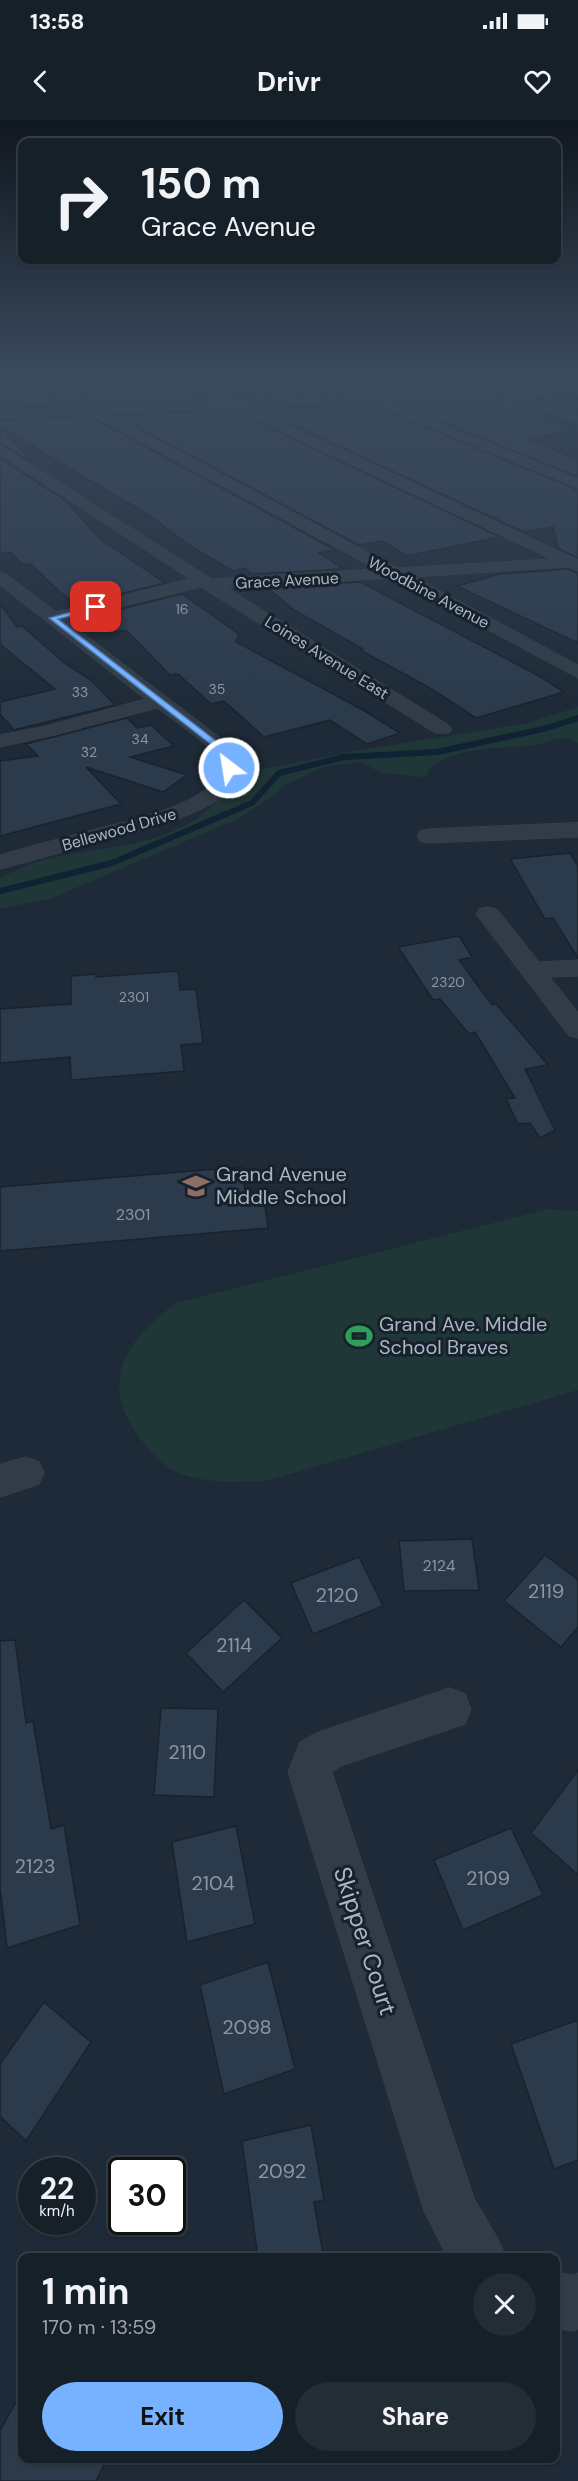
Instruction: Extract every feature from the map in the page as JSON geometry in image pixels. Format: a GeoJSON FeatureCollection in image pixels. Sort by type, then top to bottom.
{"type":"FeatureCollection","features":[{"type":"Feature","properties":{"kind":"street","name":"Loines Avenue East"},"geometry":{"type":"LineString","coordinates":[[56,485],[442,729]]}},
{"type":"Feature","properties":{"kind":"street","name":"Woodbine Avenue"},"geometry":{"type":"LineString","coordinates":[[231,485],[578,672]]}},
{"type":"Feature","properties":{"kind":"street"},"geometry":{"type":"LineString","coordinates":[[407,485],[576,564]]}},
{"type":"Feature","properties":{"kind":"street","name":"Grace Avenue"},"geometry":{"type":"LineString","coordinates":[[53,618],[208,583],[576,564]]}},
{"type":"Feature","properties":{"kind":"street"},"geometry":{"type":"LineString","coordinates":[[0,577],[159,700]]}},
{"type":"Feature","properties":{"kind":"street"},"geometry":{"type":"LineString","coordinates":[[0,741],[48,731],[159,700]]}},
{"type":"Feature","properties":{"kind":"street","name":"Bellewood Drive"},"geometry":{"type":"LineString","coordinates":[[0,862],[179,813],[201,802],[221,787],[229,768],[225,755],[212,741],[159,700]]}},
{"type":"Feature","properties":{"kind":"street"},"geometry":{"type":"LineString","coordinates":[[428,836],[578,830]]}},
{"type":"Feature","properties":{"kind":"street"},"geometry":{"type":"LineString","coordinates":[[488,914],[578,1030]]}},
{"type":"Feature","properties":{"kind":"street"},"geometry":{"type":"LineString","coordinates":[[531,970],[578,968]]}},
{"type":"Feature","properties":{"kind":"street","name":"Skipper Court"},"geometry":{"type":"LineString","coordinates":[[450,1709],[331,1748],[315,1757],[310,1772],[451,2211],[477,2253]]}},
{"type":"Feature","properties":{"kind":"street"},"geometry":{"type":"LineString","coordinates":[[560,2301],[573,2303],[578,2301]]}},
{"type":"Feature","properties":{"kind":"green space"},"geometry":{"type":"Polygon","coordinates":[[[578,707],[578,743],[560,738],[533,745],[466,752],[441,761],[429,769],[428,775],[423,777],[381,773],[361,762],[326,766],[285,785],[273,796],[238,819],[52,898],[0,909],[0,877],[43,860],[134,843],[177,829],[197,818],[215,803],[232,775],[350,752],[527,723],[578,707]]]}},
{"type":"Feature","properties":{"kind":"green space","name":"Grand Ave. Middle School Braves"},"geometry":{"type":"Polygon","coordinates":[[[549,1209],[578,1211],[578,1390],[266,1481],[211,1481],[179,1473],[162,1462],[147,1447],[127,1416],[120,1397],[120,1379],[124,1362],[132,1346],[144,1331],[176,1303],[549,1209]]]}},
{"type":"Feature","properties":{"kind":"building"},"geometry":{"type":"Polygon","coordinates":[[[0,485],[42,485],[66,501],[100,539],[165,583],[77,604],[61,593],[31,564],[23,565],[10,552],[0,554],[0,485]]]}},
{"type":"Feature","properties":{"kind":"building"},"geometry":{"type":"Polygon","coordinates":[[[99,485],[216,485],[335,550],[319,553],[343,569],[252,574],[245,568],[233,571],[189,545],[149,515],[99,485]]]}},
{"type":"Feature","properties":{"kind":"building"},"geometry":{"type":"Polygon","coordinates":[[[247,485],[391,485],[500,537],[406,556],[383,541],[359,545],[247,485]]]}},
{"type":"Feature","properties":{"kind":"building"},"geometry":{"type":"Polygon","coordinates":[[[423,485],[566,485],[578,490],[578,558],[558,548],[553,527],[524,532],[423,485]]]}},
{"type":"Feature","properties":{"kind":"building"},"geometry":{"type":"Polygon","coordinates":[[[568,569],[578,573],[578,643],[457,586],[500,574],[568,569]]]}},
{"type":"Feature","properties":{"kind":"building"},"geometry":{"type":"Polygon","coordinates":[[[360,582],[539,676],[564,692],[476,718],[430,688],[360,650],[363,649],[294,610],[268,588],[360,582]]]}},
{"type":"Feature","properties":{"kind":"building"},"geometry":{"type":"Polygon","coordinates":[[[182,594],[239,634],[236,642],[363,710],[400,733],[367,744],[330,720],[264,737],[224,701],[211,704],[178,674],[170,675],[126,630],[117,632],[93,616],[182,594]]]}},
{"type":"Feature","properties":{"kind":"building"},"geometry":{"type":"Polygon","coordinates":[[[0,604],[17,627],[22,626],[63,662],[92,681],[115,705],[14,730],[0,714],[0,702],[55,689],[0,644],[0,604]]]}},
{"type":"Feature","properties":{"kind":"building"},"geometry":{"type":"Polygon","coordinates":[[[127,718],[137,728],[151,725],[174,746],[130,757],[187,775],[163,792],[86,767],[121,804],[0,836],[0,761],[38,756],[26,744],[127,718]]]}},
{"type":"Feature","properties":{"kind":"building"},"geometry":{"type":"Polygon","coordinates":[[[570,853],[578,866],[578,958],[553,918],[545,919],[510,859],[570,853]]]}},
{"type":"Feature","properties":{"kind":"building"},"geometry":{"type":"Polygon","coordinates":[[[459,936],[472,957],[459,960],[492,1005],[496,1004],[548,1065],[525,1069],[555,1130],[540,1138],[530,1123],[518,1124],[506,1099],[515,1098],[475,1032],[469,1034],[440,999],[433,1000],[398,947],[459,936]]]}},
{"type":"Feature","properties":{"kind":"building"},"geometry":{"type":"Polygon","coordinates":[[[178,971],[180,990],[196,989],[203,1043],[181,1045],[184,1071],[71,1080],[70,1057],[0,1063],[0,1009],[71,1004],[71,976],[96,974],[96,977],[178,971]]]}},
{"type":"Feature","properties":{"kind":"building"},"geometry":{"type":"Polygon","coordinates":[[[242,1167],[246,1200],[264,1199],[268,1228],[0,1251],[0,1187],[242,1167]]]}},
{"type":"Feature","properties":{"kind":"building"},"geometry":{"type":"Polygon","coordinates":[[[472,1539],[479,1590],[404,1591],[399,1541],[472,1539]]]}},
{"type":"Feature","properties":{"kind":"building"},"geometry":{"type":"Polygon","coordinates":[[[545,1555],[578,1580],[578,1627],[561,1647],[504,1601],[545,1555]]]}},
{"type":"Feature","properties":{"kind":"building"},"geometry":{"type":"Polygon","coordinates":[[[359,1557],[383,1606],[313,1634],[291,1583],[359,1557]]]}},
{"type":"Feature","properties":{"kind":"building"},"geometry":{"type":"Polygon","coordinates":[[[244,1600],[282,1638],[223,1692],[186,1653],[244,1600]]]}},
{"type":"Feature","properties":{"kind":"building"},"geometry":{"type":"Polygon","coordinates":[[[15,1640],[26,1723],[33,1721],[51,1829],[64,1825],[80,1925],[7,1948],[0,1887],[0,1641],[15,1640]]]}},
{"type":"Feature","properties":{"kind":"building"},"geometry":{"type":"Polygon","coordinates":[[[161,1708],[218,1709],[214,1797],[154,1795],[161,1708]]]}},
{"type":"Feature","properties":{"kind":"building"},"geometry":{"type":"Polygon","coordinates":[[[578,1770],[578,1875],[531,1833],[578,1770]]]}},
{"type":"Feature","properties":{"kind":"building"},"geometry":{"type":"Polygon","coordinates":[[[236,1826],[255,1924],[187,1942],[172,1842],[236,1826]]]}},
{"type":"Feature","properties":{"kind":"building"},"geometry":{"type":"Polygon","coordinates":[[[511,1828],[543,1895],[463,1930],[434,1860],[511,1828]]]}},
{"type":"Feature","properties":{"kind":"building"},"geometry":{"type":"Polygon","coordinates":[[[268,1962],[295,2069],[224,2094],[200,1985],[268,1962]]]}},
{"type":"Feature","properties":{"kind":"building"},"geometry":{"type":"Polygon","coordinates":[[[44,2002],[91,2042],[26,2141],[0,2116],[0,2064],[44,2002]]]}},
{"type":"Feature","properties":{"kind":"building"},"geometry":{"type":"Polygon","coordinates":[[[578,2020],[578,2160],[554,2169],[511,2044],[578,2020]]]}},
{"type":"Feature","properties":{"kind":"building"},"geometry":{"type":"Polygon","coordinates":[[[311,2125],[324,2200],[314,2202],[323,2253],[257,2253],[242,2141],[311,2125]]]}},
{"type":"Feature","properties":{"kind":"building"},"geometry":{"type":"Polygon","coordinates":[[[18,2398],[18,2463],[105,2463],[96,2481],[0,2481],[0,2431],[18,2398]]]}},
{"type":"Feature","properties":{"kind":"waterway"},"geometry":{"type":"LineString","coordinates":[[0,891],[112,863],[252,803],[279,773],[344,757],[437,752],[543,729],[578,718]]}},
{"type":"Feature","properties":{"kind":"place","name":"Grand Avenue Middle School"},"geometry":{"type":"Point","coordinates":[196,1186]}},
{"type":"Feature","properties":{"kind":"place","name":"Grand Ave. Middle School Braves"},"geometry":{"type":"Point","coordinates":[359,1336]}},
{"type":"Feature","properties":{"kind":"route"},"geometry":{"type":"LineString","coordinates":[[96,607],[53,618],[212,741],[225,755],[229,768]]}}]}
